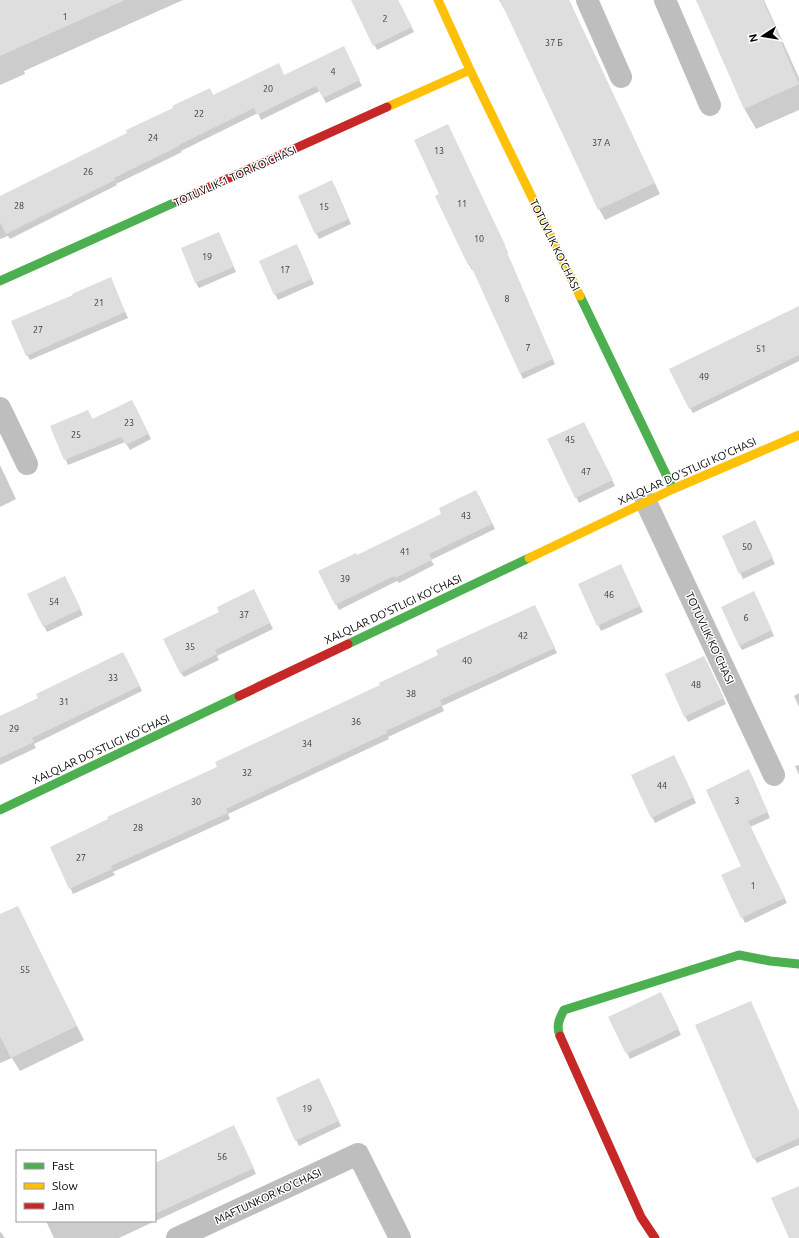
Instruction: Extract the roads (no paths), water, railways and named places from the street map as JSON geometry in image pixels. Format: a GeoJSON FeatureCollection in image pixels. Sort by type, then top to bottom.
{"type":"FeatureCollection","features":[{"type":"Feature","properties":{"kind":"street","name":"TOTUVLIK KO'CHASI"},"geometry":{"type":"LineString","coordinates":[[438,0],[470,70],[672,489]]}},
{"type":"Feature","properties":{"kind":"street"},"geometry":{"type":"LineString","coordinates":[[587,0],[621,77]]}},
{"type":"Feature","properties":{"kind":"street"},"geometry":{"type":"LineString","coordinates":[[665,0],[710,105]]}},
{"type":"Feature","properties":{"kind":"street","name":"TOTUVLIK-1 TOR KO'CHASI"},"geometry":{"type":"LineString","coordinates":[[0,281],[470,70]]}},
{"type":"Feature","properties":{"kind":"street"},"geometry":{"type":"LineString","coordinates":[[0,408],[27,464]]}},
{"type":"Feature","properties":{"kind":"street","name":"XALQLAR DO'STLIGI KO'CHASI"},"geometry":{"type":"LineString","coordinates":[[0,810],[672,489],[799,435]]}},
{"type":"Feature","properties":{"kind":"street","name":"TOTUVLIK KO'CHASI"},"geometry":{"type":"LineString","coordinates":[[646,502],[774,775]]}},
{"type":"Feature","properties":{"kind":"street"},"geometry":{"type":"LineString","coordinates":[[655,1238],[641,1217],[558,1031],[558,1021],[564,1010],[739,955],[770,961],[799,964]]}},
{"type":"Feature","properties":{"kind":"street","name":"MAFTUNKOR KO'CHASI"},"geometry":{"type":"LineString","coordinates":[[177,1238],[358,1154],[400,1238]]}}]}
